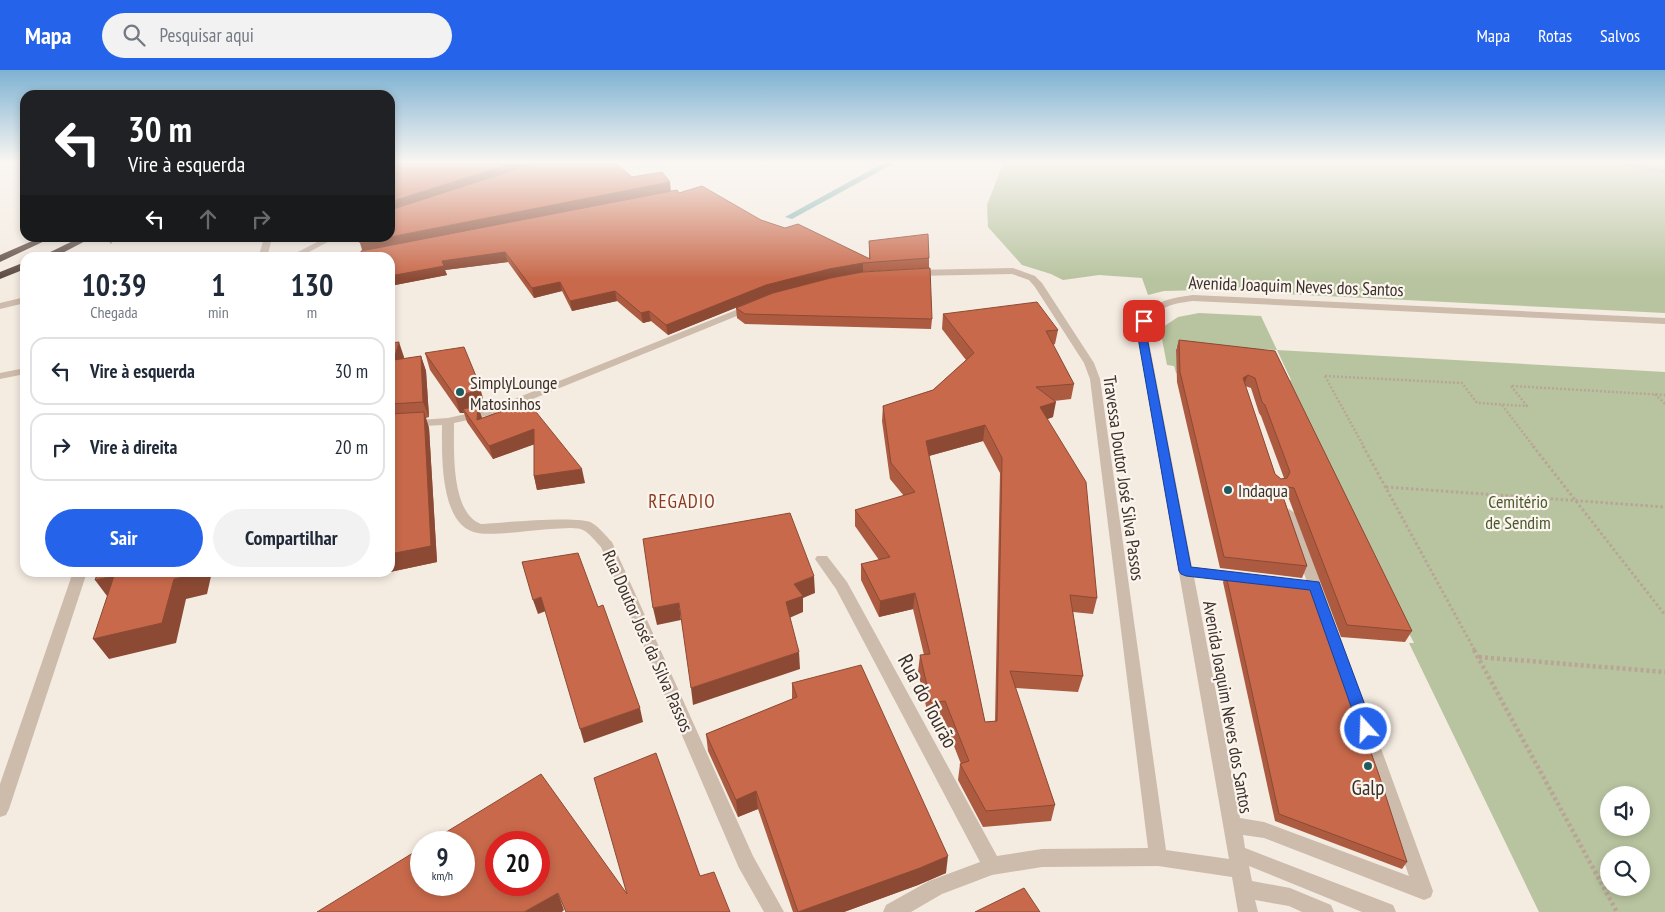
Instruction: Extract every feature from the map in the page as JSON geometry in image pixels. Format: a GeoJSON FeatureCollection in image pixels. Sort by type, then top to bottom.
{"type":"FeatureCollection","features":[{"type":"Feature","properties":{"kind":"highway"},"geometry":{"type":"LineString","coordinates":[[0,259],[37,242]]}},
{"type":"Feature","properties":{"kind":"highway"},"geometry":{"type":"LineString","coordinates":[[56,252],[77,242]]}},
{"type":"Feature","properties":{"kind":"highway"},"geometry":{"type":"LineString","coordinates":[[0,276],[20,267]]}},
{"type":"Feature","properties":{"kind":"street"},"geometry":{"type":"LineString","coordinates":[[302,252],[323,242]]}},
{"type":"Feature","properties":{"kind":"street"},"geometry":{"type":"LineString","coordinates":[[378,252],[388,250]]}},
{"type":"Feature","properties":{"kind":"street","name":"Travessa Doutor José Silva Passos"},"geometry":{"type":"LineString","coordinates":[[898,274],[1013,271],[1024,275],[1039,285],[1089,363],[1095,379],[1158,857]]}},
{"type":"Feature","properties":{"kind":"street","name":"Avenida Joaquim Neves dos Santos"},"geometry":{"type":"LineString","coordinates":[[1248,912],[1142,332],[1144,321],[1149,312],[1176,300],[1193,298],[1665,321]]}},
{"type":"Feature","properties":{"kind":"street"},"geometry":{"type":"LineString","coordinates":[[0,306],[20,301]]}},
{"type":"Feature","properties":{"kind":"street"},"geometry":{"type":"LineString","coordinates":[[395,425],[448,421],[492,412],[763,302]]}},
{"type":"Feature","properties":{"kind":"street"},"geometry":{"type":"LineString","coordinates":[[0,376],[20,372]]}},
{"type":"Feature","properties":{"kind":"street","name":"Rua Doutor José da Silva Passos"},"geometry":{"type":"LineString","coordinates":[[448,421],[450,482],[462,516],[467,524],[479,529],[569,524],[588,526],[607,545],[746,862],[774,912]]}},
{"type":"Feature","properties":{"kind":"street"},"geometry":{"type":"LineString","coordinates":[[1232,825],[1264,830],[1424,891],[1285,504]]}},
{"type":"Feature","properties":{"kind":"street","name":"Rua do Tourão"},"geometry":{"type":"LineString","coordinates":[[822,559],[842,586],[992,866]]}},
{"type":"Feature","properties":{"kind":"street"},"geometry":{"type":"LineString","coordinates":[[1186,571],[1249,578]]}},
{"type":"Feature","properties":{"kind":"street"},"geometry":{"type":"LineString","coordinates":[[0,809],[78,577]]}},
{"type":"Feature","properties":{"kind":"street"},"geometry":{"type":"LineString","coordinates":[[1296,584],[1315,586]]}},
{"type":"Feature","properties":{"kind":"street"},"geometry":{"type":"LineString","coordinates":[[893,912],[936,887],[992,866],[1042,858],[1158,857],[1238,861],[1386,912]]}},
{"type":"Feature","properties":{"kind":"street"},"geometry":{"type":"LineString","coordinates":[[1243,889],[1290,897],[1324,912]]}},
{"type":"Feature","properties":{"kind":"path"},"geometry":{"type":"LineString","coordinates":[[1617,912],[1325,376],[1462,383],[1477,403],[1502,405],[1527,406],[1511,386],[1665,395]]}},
{"type":"Feature","properties":{"kind":"path"},"geometry":{"type":"LineString","coordinates":[[1655,394],[1665,404]]}},
{"type":"Feature","properties":{"kind":"path"},"geometry":{"type":"LineString","coordinates":[[1502,405],[1665,615]]}},
{"type":"Feature","properties":{"kind":"path"},"geometry":{"type":"LineString","coordinates":[[1386,487],[1665,507]]}},
{"type":"Feature","properties":{"kind":"path"},"geometry":{"type":"LineString","coordinates":[[1478,657],[1665,672]]}},
{"type":"Feature","properties":{"kind":"green space"},"geometry":{"type":"Polygon","coordinates":[[[989,200],[1665,200],[1665,313],[1205,290],[1164,291],[1148,295],[1142,278],[1099,275],[1063,280],[1051,274],[1022,265],[988,227],[987,205],[989,200]]]}},
{"type":"Feature","properties":{"kind":"green space","name":"Cemitério de Sendim"},"geometry":{"type":"Polygon","coordinates":[[[1199,313],[1261,316],[1277,350],[1665,372],[1665,912],[1539,912],[1409,643],[1414,643],[1283,386],[1176,373],[1174,366],[1167,365],[1162,339],[1163,327],[1178,317],[1199,313]],[[1176,347],[1177,366],[1291,380],[1277,350],[1257,349],[1259,356],[1176,347]]]}},
{"type":"Feature","properties":{"kind":"building"},"geometry":{"type":"Polygon","coordinates":[[[420,200],[577,200],[395,236],[395,208],[420,200]]]}},
{"type":"Feature","properties":{"kind":"building"},"geometry":{"type":"Polygon","coordinates":[[[624,200],[727,200],[761,220],[785,228],[798,224],[870,259],[869,241],[928,234],[929,258],[863,263],[829,269],[766,285],[666,325],[649,311],[641,313],[615,291],[570,301],[560,282],[532,288],[505,252],[442,261],[444,266],[395,275],[395,252],[361,251],[624,200]]]}},
{"type":"Feature","properties":{"kind":"building"},"geometry":{"type":"Polygon","coordinates":[[[930,268],[932,319],[745,314],[736,308],[773,293],[831,278],[863,272],[930,268]]]}},
{"type":"Feature","properties":{"kind":"building"},"geometry":{"type":"Polygon","coordinates":[[[1037,302],[1058,330],[1046,331],[1074,384],[1036,387],[1056,402],[1040,407],[1086,482],[1097,598],[1070,595],[1083,676],[1010,671],[1055,805],[986,811],[960,764],[969,761],[945,701],[931,703],[920,655],[930,654],[915,593],[880,601],[861,564],[890,557],[855,510],[915,492],[891,463],[883,406],[933,390],[974,353],[943,314],[1037,302]],[[985,425],[926,441],[985,722],[997,721],[1002,458],[985,425]]]}},
{"type":"Feature","properties":{"kind":"building"},"geometry":{"type":"Polygon","coordinates":[[[1179,340],[1275,351],[1412,631],[1347,625],[1294,488],[1288,487],[1282,494],[1307,566],[1224,557],[1180,372],[1179,340]],[[1248,375],[1243,378],[1275,474],[1281,479],[1287,478],[1290,472],[1265,405],[1262,402],[1255,378],[1248,375]]]}},
{"type":"Feature","properties":{"kind":"building"},"geometry":{"type":"Polygon","coordinates":[[[395,342],[399,342],[395,356],[395,342]]]}},
{"type":"Feature","properties":{"kind":"building"},"geometry":{"type":"Polygon","coordinates":[[[464,347],[478,381],[477,391],[455,396],[425,353],[464,347]]]}},
{"type":"Feature","properties":{"kind":"building"},"geometry":{"type":"Polygon","coordinates":[[[421,356],[423,402],[395,404],[395,360],[421,356]]]}},
{"type":"Feature","properties":{"kind":"building"},"geometry":{"type":"Polygon","coordinates":[[[528,402],[582,469],[534,476],[534,429],[489,446],[463,409],[478,406],[477,420],[528,402]]]}},
{"type":"Feature","properties":{"kind":"building"},"geometry":{"type":"Polygon","coordinates":[[[424,412],[431,546],[395,553],[395,414],[424,412]]]}},
{"type":"Feature","properties":{"kind":"building"},"geometry":{"type":"Polygon","coordinates":[[[790,513],[814,576],[794,584],[803,596],[786,602],[799,652],[691,688],[679,603],[653,608],[643,539],[790,513]]]}},
{"type":"Feature","properties":{"kind":"building"},"geometry":{"type":"Polygon","coordinates":[[[578,553],[598,607],[603,605],[640,708],[580,729],[541,597],[533,600],[522,562],[578,553]]]}},
{"type":"Feature","properties":{"kind":"building"},"geometry":{"type":"Polygon","coordinates":[[[1226,575],[1311,584],[1379,775],[1407,862],[1279,814],[1226,575]]]}},
{"type":"Feature","properties":{"kind":"building"},"geometry":{"type":"Polygon","coordinates":[[[96,577],[109,577],[95,580],[96,577]]]}},
{"type":"Feature","properties":{"kind":"building"},"geometry":{"type":"Polygon","coordinates":[[[114,577],[182,577],[174,579],[162,623],[93,639],[114,577]]]}},
{"type":"Feature","properties":{"kind":"building"},"geometry":{"type":"Polygon","coordinates":[[[861,665],[948,856],[798,912],[756,791],[736,800],[706,734],[797,697],[792,683],[861,665]]]}},
{"type":"Feature","properties":{"kind":"building"},"geometry":{"type":"Polygon","coordinates":[[[656,753],[700,876],[714,872],[730,912],[566,912],[558,893],[524,912],[317,912],[410,855],[410,896],[475,896],[475,831],[448,831],[541,774],[627,894],[594,778],[656,753]]]}},
{"type":"Feature","properties":{"kind":"building"},"geometry":{"type":"Polygon","coordinates":[[[1024,888],[1040,912],[975,912],[1024,888]]]}},
{"type":"Feature","properties":{"kind":"waterway"},"geometry":{"type":"LineString","coordinates":[[789,217],[819,200]]}},
{"type":"Feature","properties":{"kind":"place","name":"SimplyLounge Matosinhos"},"geometry":{"type":"Point","coordinates":[460,392]}},
{"type":"Feature","properties":{"kind":"place","name":"Indaqua"},"geometry":{"type":"Point","coordinates":[1228,490]}},
{"type":"Feature","properties":{"kind":"place","name":"Galp"},"geometry":{"type":"Point","coordinates":[1368,766]}},
{"type":"Feature","properties":{"kind":"district","name":"REGADIO"},"geometry":{"type":"Point","coordinates":[682,501]}},
{"type":"Feature","properties":{"kind":"route"},"geometry":{"type":"LineString","coordinates":[[1144,321],[1142,332],[1186,571],[1315,586],[1366,729]]}}]}
